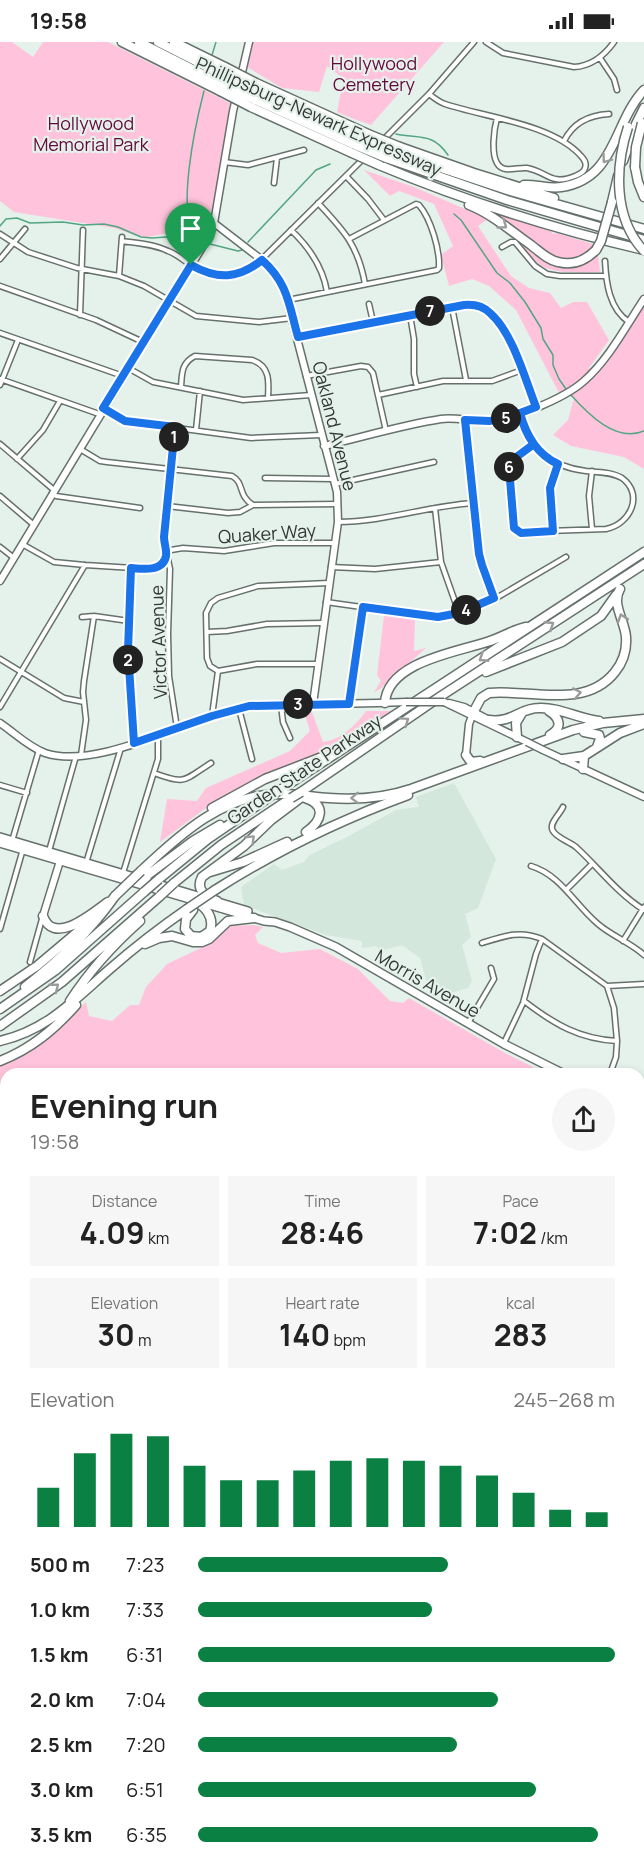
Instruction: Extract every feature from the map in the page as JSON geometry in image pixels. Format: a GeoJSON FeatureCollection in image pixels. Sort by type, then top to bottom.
{"type":"FeatureCollection","features":[{"type":"Feature","properties":{"kind":"highway","name":"Phillipsburg-Newark Expressway"},"geometry":{"type":"LineString","coordinates":[[122,42],[222,79]]}},
{"type":"Feature","properties":{"kind":"highway","name":"Phillipsburg-Newark Expressway"},"geometry":{"type":"LineString","coordinates":[[139,42],[389,155],[507,200],[644,240]]}},
{"type":"Feature","properties":{"kind":"highway","name":"Phillipsburg-Newark Expressway"},"geometry":{"type":"LineString","coordinates":[[158,42],[254,95],[359,140],[400,147],[644,227]]}},
{"type":"Feature","properties":{"kind":"highway","name":"Phillipsburg-Newark Expressway"},"geometry":{"type":"LineString","coordinates":[[174,42],[222,79]]}},
{"type":"Feature","properties":{"kind":"highway"},"geometry":{"type":"LineString","coordinates":[[515,186],[561,187],[589,176],[607,158],[631,108],[644,90]]}},
{"type":"Feature","properties":{"kind":"highway"},"geometry":{"type":"LineString","coordinates":[[642,250],[628,229],[620,192],[620,163],[628,127],[644,98]]}},
{"type":"Feature","properties":{"kind":"highway"},"geometry":{"type":"LineString","coordinates":[[454,194],[467,204],[496,219],[554,261],[577,262],[587,258],[596,250],[601,241],[627,149],[644,108]]}},
{"type":"Feature","properties":{"kind":"highway"},"geometry":{"type":"LineString","coordinates":[[612,202],[643,124]]}},
{"type":"Feature","properties":{"kind":"highway"},"geometry":{"type":"LineString","coordinates":[[643,124],[636,147],[635,168],[644,197]]}},
{"type":"Feature","properties":{"kind":"highway","name":"Phillipsburg-Newark Expressway"},"geometry":{"type":"LineString","coordinates":[[359,140],[379,165],[454,194],[544,224],[642,250]]}},
{"type":"Feature","properties":{"kind":"highway","name":"Phillipsburg-Newark Expressway"},"geometry":{"type":"LineString","coordinates":[[389,155],[497,192],[644,234]]}},
{"type":"Feature","properties":{"kind":"highway"},"geometry":{"type":"LineString","coordinates":[[389,155],[488,200],[642,250]]}},
{"type":"Feature","properties":{"kind":"highway"},"geometry":{"type":"LineString","coordinates":[[389,155],[644,227]]}},
{"type":"Feature","properties":{"kind":"highway","name":"Garden State Parkway"},"geometry":{"type":"LineString","coordinates":[[0,1009],[56,970],[144,892],[155,875],[268,798],[294,794],[352,743],[644,552]]}},
{"type":"Feature","properties":{"kind":"highway","name":"Garden State Parkway"},"geometry":{"type":"LineString","coordinates":[[0,1026],[72,974],[221,845],[294,794],[644,564]]}},
{"type":"Feature","properties":{"kind":"highway"},"geometry":{"type":"LineString","coordinates":[[466,680],[562,642],[601,616],[635,570]]}},
{"type":"Feature","properties":{"kind":"highway"},"geometry":{"type":"LineString","coordinates":[[473,714],[481,698],[489,693],[574,694],[591,689],[609,678],[621,663],[626,646],[625,627],[616,601],[620,589]]}},
{"type":"Feature","properties":{"kind":"highway"},"geometry":{"type":"LineString","coordinates":[[385,703],[386,693],[393,683],[423,662],[441,654],[489,642],[516,630],[532,626]]}},
{"type":"Feature","properties":{"kind":"highway"},"geometry":{"type":"LineString","coordinates":[[537,708],[553,714],[559,724],[556,732],[537,742]]}},
{"type":"Feature","properties":{"kind":"highway"},"geometry":{"type":"LineString","coordinates":[[489,720],[507,720],[537,708],[590,720],[644,722]]}},
{"type":"Feature","properties":{"kind":"highway"},"geometry":{"type":"LineString","coordinates":[[517,737],[516,721],[525,711]]}},
{"type":"Feature","properties":{"kind":"highway"},"geometry":{"type":"LineString","coordinates":[[0,992],[52,954],[186,831],[241,801],[256,796],[294,794],[338,799],[381,797],[402,792],[579,728],[614,722]]}},
{"type":"Feature","properties":{"kind":"highway"},"geometry":{"type":"LineString","coordinates":[[0,1041],[28,1032],[60,1013],[131,951],[240,874],[349,818],[584,732],[644,722]]}},
{"type":"Feature","properties":{"kind":"highway"},"geometry":{"type":"LineString","coordinates":[[563,759],[584,756],[644,722]]}},
{"type":"Feature","properties":{"kind":"highway"},"geometry":{"type":"LineString","coordinates":[[584,732],[599,735],[601,738],[597,747]]}},
{"type":"Feature","properties":{"kind":"highway"},"geometry":{"type":"LineString","coordinates":[[151,861],[180,830],[212,808],[265,779],[314,761],[352,743]]}},
{"type":"Feature","properties":{"kind":"highway"},"geometry":{"type":"LineString","coordinates":[[466,755],[471,762],[489,760]]}},
{"type":"Feature","properties":{"kind":"highway"},"geometry":{"type":"LineString","coordinates":[[456,772],[463,765],[466,755]]}},
{"type":"Feature","properties":{"kind":"highway"},"geometry":{"type":"LineString","coordinates":[[583,769],[584,756]]}},
{"type":"Feature","properties":{"kind":"highway"},"geometry":{"type":"LineString","coordinates":[[294,794],[307,798],[317,806],[320,815],[318,821],[306,832]]}},
{"type":"Feature","properties":{"kind":"highway"},"geometry":{"type":"LineString","coordinates":[[217,901],[200,890],[200,882],[204,874],[244,846],[294,794]]}},
{"type":"Feature","properties":{"kind":"highway"},"geometry":{"type":"LineString","coordinates":[[127,875],[155,875],[201,825],[219,811]]}},
{"type":"Feature","properties":{"kind":"highway"},"geometry":{"type":"LineString","coordinates":[[204,874],[243,862],[306,832],[337,820],[349,818]]}},
{"type":"Feature","properties":{"kind":"highway"},"geometry":{"type":"LineString","coordinates":[[43,916],[50,926],[59,928],[69,926],[84,920],[115,896]]}},
{"type":"Feature","properties":{"kind":"highway"},"geometry":{"type":"LineString","coordinates":[[0,1003],[68,951],[95,924],[115,896]]}},
{"type":"Feature","properties":{"kind":"highway"},"geometry":{"type":"LineString","coordinates":[[60,1013],[85,978],[113,946],[163,897]]}},
{"type":"Feature","properties":{"kind":"highway"},"geometry":{"type":"LineString","coordinates":[[131,951],[159,938],[182,934],[193,937],[203,936],[211,929],[211,920],[204,907],[191,900]]}},
{"type":"Feature","properties":{"kind":"highway"},"geometry":{"type":"LineString","coordinates":[[182,934],[190,910]]}},
{"type":"Feature","properties":{"kind":"highway"},"geometry":{"type":"LineString","coordinates":[[182,934],[193,942],[204,942],[223,924],[232,920],[254,918]]}},
{"type":"Feature","properties":{"kind":"highway"},"geometry":{"type":"LineString","coordinates":[[0,1060],[26,1050],[50,1032],[112,967]]}},
{"type":"Feature","properties":{"kind":"highway"},"geometry":{"type":"LineString","coordinates":[[0,1056],[50,1032]]}},
{"type":"Feature","properties":{"kind":"main road","name":"Morris Avenue"},"geometry":{"type":"LineString","coordinates":[[0,837],[11,844]]}},
{"type":"Feature","properties":{"kind":"main road","name":"Morris Avenue"},"geometry":{"type":"LineString","coordinates":[[0,843],[86,863],[266,917],[331,944],[504,1044],[552,1068]]}},
{"type":"Feature","properties":{"kind":"main road","name":"Morris Avenue"},"geometry":{"type":"LineString","coordinates":[[48,855],[60,861],[191,900],[275,922]]}},
{"type":"Feature","properties":{"kind":"street"},"geometry":{"type":"LineString","coordinates":[[0,581],[209,236],[214,223],[249,42]]}},
{"type":"Feature","properties":{"kind":"street"},"geometry":{"type":"LineString","coordinates":[[119,276],[122,239],[161,248],[217,276],[228,276],[245,271],[262,260],[429,94],[474,42]]}},
{"type":"Feature","properties":{"kind":"street"},"geometry":{"type":"LineString","coordinates":[[486,42],[502,53],[569,67],[583,66],[600,58],[612,43]]}},
{"type":"Feature","properties":{"kind":"street"},"geometry":{"type":"LineString","coordinates":[[600,58],[614,79],[617,90]]}},
{"type":"Feature","properties":{"kind":"street"},"geometry":{"type":"LineString","coordinates":[[429,94],[442,103],[497,118],[545,132],[564,141],[579,154],[586,165],[584,172],[556,180],[528,168],[503,169],[497,164],[495,158],[494,141],[497,118]]}},
{"type":"Feature","properties":{"kind":"street"},"geometry":{"type":"LineString","coordinates":[[564,141],[571,130],[582,121],[609,114]]}},
{"type":"Feature","properties":{"kind":"street"},"geometry":{"type":"LineString","coordinates":[[224,162],[248,165],[304,150]]}},
{"type":"Feature","properties":{"kind":"street"},"geometry":{"type":"LineString","coordinates":[[273,183],[277,158]]}},
{"type":"Feature","properties":{"kind":"street"},"geometry":{"type":"LineString","coordinates":[[346,176],[384,220]]}},
{"type":"Feature","properties":{"kind":"street"},"geometry":{"type":"LineString","coordinates":[[318,203],[349,238],[361,263],[365,284]]}},
{"type":"Feature","properties":{"kind":"street"},"geometry":{"type":"LineString","coordinates":[[288,300],[437,270],[439,265],[437,246],[422,207],[416,204],[349,238]]}},
{"type":"Feature","properties":{"kind":"street","name":"Oakland Avenue"},"geometry":{"type":"LineString","coordinates":[[214,223],[262,260],[280,278],[298,337],[339,504],[313,704]]}},
{"type":"Feature","properties":{"kind":"street"},"geometry":{"type":"LineString","coordinates":[[0,260],[25,229]]}},
{"type":"Feature","properties":{"kind":"street"},"geometry":{"type":"LineString","coordinates":[[80,315],[83,230]]}},
{"type":"Feature","properties":{"kind":"street"},"geometry":{"type":"LineString","coordinates":[[291,230],[307,246],[318,262],[327,292]]}},
{"type":"Feature","properties":{"kind":"street"},"geometry":{"type":"LineString","coordinates":[[0,234],[28,252],[81,269],[119,276],[144,285],[192,314],[208,318],[268,322],[292,318]]}},
{"type":"Feature","properties":{"kind":"street"},"geometry":{"type":"LineString","coordinates":[[502,248],[515,242],[535,266],[550,275],[606,276]]}},
{"type":"Feature","properties":{"kind":"street"},"geometry":{"type":"LineString","coordinates":[[605,261],[612,299],[623,318],[629,322]]}},
{"type":"Feature","properties":{"kind":"street"},"geometry":{"type":"LineString","coordinates":[[0,286],[96,320],[143,342]]}},
{"type":"Feature","properties":{"kind":"street"},"geometry":{"type":"LineString","coordinates":[[324,446],[440,420],[490,421],[520,413],[569,392],[597,367],[644,299]]}},
{"type":"Feature","properties":{"kind":"street"},"geometry":{"type":"LineString","coordinates":[[369,304],[373,322]]}},
{"type":"Feature","properties":{"kind":"street"},"geometry":{"type":"LineString","coordinates":[[298,337],[452,307],[474,305],[490,313],[512,345],[536,407]]}},
{"type":"Feature","properties":{"kind":"street"},"geometry":{"type":"LineString","coordinates":[[452,307],[466,380]]}},
{"type":"Feature","properties":{"kind":"street"},"geometry":{"type":"LineString","coordinates":[[410,315],[417,387]]}},
{"type":"Feature","properties":{"kind":"street"},"geometry":{"type":"LineString","coordinates":[[0,333],[123,375]]}},
{"type":"Feature","properties":{"kind":"street"},"geometry":{"type":"LineString","coordinates":[[0,385],[18,340]]}},
{"type":"Feature","properties":{"kind":"street"},"geometry":{"type":"LineString","coordinates":[[180,387],[184,366],[195,356],[252,360],[260,363],[267,372],[268,398]]}},
{"type":"Feature","properties":{"kind":"street"},"geometry":{"type":"LineString","coordinates":[[306,376],[366,366],[373,373],[386,431]]}},
{"type":"Feature","properties":{"kind":"street"},"geometry":{"type":"LineString","coordinates":[[128,368],[153,382],[243,400],[311,395]]}},
{"type":"Feature","properties":{"kind":"street"},"geometry":{"type":"LineString","coordinates":[[378,395],[443,381],[492,381],[522,370]]}},
{"type":"Feature","properties":{"kind":"street"},"geometry":{"type":"LineString","coordinates":[[2,380],[60,401],[101,411],[125,421],[261,439],[321,435]]}},
{"type":"Feature","properties":{"kind":"street"},"geometry":{"type":"LineString","coordinates":[[196,430],[200,391]]}},
{"type":"Feature","properties":{"kind":"street"},"geometry":{"type":"LineString","coordinates":[[17,459],[43,430],[60,401]]}},
{"type":"Feature","properties":{"kind":"street"},"geometry":{"type":"LineString","coordinates":[[520,413],[534,444],[548,458],[558,464],[614,475],[626,481],[632,490],[634,504],[631,514],[621,524],[612,528],[521,533],[514,528],[509,467],[515,458],[534,444]]}},
{"type":"Feature","properties":{"kind":"street"},"geometry":{"type":"LineString","coordinates":[[465,420],[480,560],[494,598]]}},
{"type":"Feature","properties":{"kind":"street","name":"Victor Avenue"},"geometry":{"type":"LineString","coordinates":[[175,427],[164,537],[170,569],[168,634],[170,676],[177,728]]}},
{"type":"Feature","properties":{"kind":"street"},"geometry":{"type":"LineString","coordinates":[[0,444],[57,496],[140,508]]}},
{"type":"Feature","properties":{"kind":"street"},"geometry":{"type":"LineString","coordinates":[[79,448],[99,461],[235,477],[244,497],[253,505]]}},
{"type":"Feature","properties":{"kind":"street"},"geometry":{"type":"LineString","coordinates":[[265,478],[334,482],[434,462]]}},
{"type":"Feature","properties":{"kind":"street"},"geometry":{"type":"LineString","coordinates":[[553,531],[550,488],[558,464]]}},
{"type":"Feature","properties":{"kind":"street"},"geometry":{"type":"LineString","coordinates":[[591,529],[589,496],[592,471]]}},
{"type":"Feature","properties":{"kind":"street"},"geometry":{"type":"LineString","coordinates":[[0,496],[34,525]]}},
{"type":"Feature","properties":{"kind":"street"},"geometry":{"type":"LineString","coordinates":[[338,522],[378,520],[473,503]]}},
{"type":"Feature","properties":{"kind":"street"},"geometry":{"type":"LineString","coordinates":[[167,506],[232,513],[244,511],[253,505],[339,504]]}},
{"type":"Feature","properties":{"kind":"street"},"geometry":{"type":"LineString","coordinates":[[435,508],[441,562],[459,613]]}},
{"type":"Feature","properties":{"kind":"street","name":"Quaker Way"},"geometry":{"type":"LineString","coordinates":[[166,554],[183,548],[224,551],[274,543],[335,543]]}},
{"type":"Feature","properties":{"kind":"street"},"geometry":{"type":"LineString","coordinates":[[22,544],[54,562],[85,565],[149,569],[161,564],[166,554]]}},
{"type":"Feature","properties":{"kind":"street"},"geometry":{"type":"LineString","coordinates":[[0,547],[14,558]]}},
{"type":"Feature","properties":{"kind":"street"},"geometry":{"type":"LineString","coordinates":[[326,602],[431,617],[445,616],[459,613],[494,598],[567,557]]}},
{"type":"Feature","properties":{"kind":"street"},"geometry":{"type":"LineString","coordinates":[[331,567],[375,569],[441,562]]}},
{"type":"Feature","properties":{"kind":"street"},"geometry":{"type":"LineString","coordinates":[[0,707],[85,565]]}},
{"type":"Feature","properties":{"kind":"street"},"geometry":{"type":"LineString","coordinates":[[131,568],[128,651],[134,743]]}},
{"type":"Feature","properties":{"kind":"street"},"geometry":{"type":"LineString","coordinates":[[318,664],[257,664],[214,670],[208,664],[207,610],[218,598],[262,585],[329,583]]}},
{"type":"Feature","properties":{"kind":"street"},"geometry":{"type":"LineString","coordinates":[[349,704],[363,607]]}},
{"type":"Feature","properties":{"kind":"street"},"geometry":{"type":"LineString","coordinates":[[82,617],[94,616],[129,621]]}},
{"type":"Feature","properties":{"kind":"street"},"geometry":{"type":"LineString","coordinates":[[48,855],[79,756],[86,720],[84,681],[94,616]]}},
{"type":"Feature","properties":{"kind":"street"},"geometry":{"type":"LineString","coordinates":[[207,632],[227,631],[260,624],[323,623]]}},
{"type":"Feature","properties":{"kind":"street"},"geometry":{"type":"LineString","coordinates":[[0,659],[64,698],[84,702]]}},
{"type":"Feature","properties":{"kind":"street"},"geometry":{"type":"LineString","coordinates":[[212,716],[218,671]]}},
{"type":"Feature","properties":{"kind":"street"},"geometry":{"type":"LineString","coordinates":[[444,702],[458,710],[489,720],[501,729]]}},
{"type":"Feature","properties":{"kind":"street"},"geometry":{"type":"LineString","coordinates":[[0,723],[25,743],[39,750],[60,756],[79,756],[121,747],[212,716],[261,705],[444,702],[460,705],[501,729],[644,797]]}},
{"type":"Feature","properties":{"kind":"street"},"geometry":{"type":"LineString","coordinates":[[281,705],[283,722],[290,738]]}},
{"type":"Feature","properties":{"kind":"street"},"geometry":{"type":"LineString","coordinates":[[239,709],[252,759]]}},
{"type":"Feature","properties":{"kind":"street"},"geometry":{"type":"LineString","coordinates":[[466,755],[469,724],[473,714]]}},
{"type":"Feature","properties":{"kind":"street"},"geometry":{"type":"LineString","coordinates":[[127,875],[159,755],[158,735]]}},
{"type":"Feature","properties":{"kind":"street"},"geometry":{"type":"LineString","coordinates":[[86,863],[121,747]]}},
{"type":"Feature","properties":{"kind":"street"},"geometry":{"type":"LineString","coordinates":[[11,844],[39,750]]}},
{"type":"Feature","properties":{"kind":"street"},"geometry":{"type":"LineString","coordinates":[[154,773],[173,780],[183,780],[211,763]]}},
{"type":"Feature","properties":{"kind":"street"},"geometry":{"type":"LineString","coordinates":[[0,785],[27,793]]}},
{"type":"Feature","properties":{"kind":"street"},"geometry":{"type":"LineString","coordinates":[[563,807],[552,824],[552,830],[576,847],[624,896],[644,909],[623,942]]}},
{"type":"Feature","properties":{"kind":"street"},"geometry":{"type":"LineString","coordinates":[[0,929],[24,848]]}},
{"type":"Feature","properties":{"kind":"street"},"geometry":{"type":"LineString","coordinates":[[30,962],[60,861]]}},
{"type":"Feature","properties":{"kind":"street"},"geometry":{"type":"LineString","coordinates":[[566,890],[592,864]]}},
{"type":"Feature","properties":{"kind":"street"},"geometry":{"type":"LineString","coordinates":[[531,866],[544,871],[566,890],[591,917],[644,955]]}},
{"type":"Feature","properties":{"kind":"street"},"geometry":{"type":"LineString","coordinates":[[482,943],[518,933],[529,934],[542,939],[607,986],[614,1008],[617,1041],[616,1057],[612,1068]]}},
{"type":"Feature","properties":{"kind":"street"},"geometry":{"type":"LineString","coordinates":[[504,1044],[524,1001],[542,939]]}},
{"type":"Feature","properties":{"kind":"street"},"geometry":{"type":"LineString","coordinates":[[468,1023],[494,979],[491,968]]}},
{"type":"Feature","properties":{"kind":"street"},"geometry":{"type":"LineString","coordinates":[[607,986],[644,984]]}},
{"type":"Feature","properties":{"kind":"street"},"geometry":{"type":"LineString","coordinates":[[524,1001],[541,1014],[578,1034],[598,1040],[617,1041]]}},
{"type":"Feature","properties":{"kind":"shaded area"},"geometry":{"type":"Polygon","coordinates":[[[454,783],[496,859],[478,908],[465,914],[471,937],[462,945],[472,981],[468,988],[435,997],[430,994],[420,958],[402,945],[381,951],[376,946],[362,948],[362,941],[326,935],[244,905],[241,887],[274,864],[282,870],[304,862],[310,855],[396,810],[419,807],[416,797],[454,783]]]}},
{"type":"Feature","properties":{"kind":"green space","name":"Hollywood Memorial Park"},"geometry":{"type":"Polygon","coordinates":[[[0,42],[12,42],[33,57],[43,42],[108,42],[230,103],[213,206],[199,241],[186,236],[184,230],[143,238],[114,228],[14,212],[0,201],[0,42]]]}},
{"type":"Feature","properties":{"kind":"green space","name":"Hollywood Cemetery"},"geometry":{"type":"Polygon","coordinates":[[[253,42],[444,42],[371,125],[337,112],[344,79],[327,66],[319,92],[282,88],[247,67],[253,42]]]}},
{"type":"Feature","properties":{"kind":"green space"},"geometry":{"type":"Polygon","coordinates":[[[364,170],[414,187],[488,219],[478,226],[511,276],[529,288],[550,293],[561,308],[573,302],[587,302],[609,340],[589,368],[593,371],[644,299],[644,469],[624,457],[571,446],[553,435],[568,420],[574,398],[558,391],[516,310],[489,286],[472,279],[449,286],[441,255],[453,246],[434,204],[399,191],[390,196],[364,170]]]}},
{"type":"Feature","properties":{"kind":"green space"},"geometry":{"type":"Polygon","coordinates":[[[492,212],[551,231],[553,234],[557,233],[596,245],[589,254],[571,261],[556,259],[492,212]]]}},
{"type":"Feature","properties":{"kind":"green space"},"geometry":{"type":"Polygon","coordinates":[[[521,242],[549,261],[566,267],[576,266],[598,255],[600,272],[565,272],[545,267],[528,254],[521,242]]]}},
{"type":"Feature","properties":{"kind":"green space"},"geometry":{"type":"Polygon","coordinates":[[[384,615],[415,620],[414,651],[426,648],[374,692],[381,681],[377,675],[384,615]]]}},
{"type":"Feature","properties":{"kind":"green space"},"geometry":{"type":"Polygon","coordinates":[[[366,711],[391,711],[327,753],[271,772],[217,800],[160,842],[167,799],[197,801],[206,788],[290,751],[310,731],[304,712],[312,712],[323,742],[330,741],[348,731],[366,711]]]}},
{"type":"Feature","properties":{"kind":"green space"},"geometry":{"type":"Polygon","coordinates":[[[230,926],[263,927],[255,935],[258,943],[281,953],[320,949],[358,969],[390,1001],[403,1003],[409,998],[533,1068],[0,1068],[0,1065],[18,1058],[43,1043],[86,1002],[89,1016],[112,1021],[130,1005],[139,1005],[146,987],[167,964],[205,946],[230,926]]]}},
{"type":"Feature","properties":{"kind":"waterway"},"geometry":{"type":"LineString","coordinates":[[212,55],[216,42]]}},
{"type":"Feature","properties":{"kind":"waterway"},"geometry":{"type":"LineString","coordinates":[[199,238],[191,228],[187,192],[192,145],[204,91]]}},
{"type":"Feature","properties":{"kind":"waterway"},"geometry":{"type":"LineString","coordinates":[[396,134],[431,140],[448,155]]}},
{"type":"Feature","properties":{"kind":"waterway"},"geometry":{"type":"LineString","coordinates":[[248,242],[316,170],[330,164]]}},
{"type":"Feature","properties":{"kind":"waterway"},"geometry":{"type":"LineString","coordinates":[[454,214],[461,220],[497,273],[510,283],[525,302],[541,328],[543,339],[553,355],[553,365],[566,389]]}},
{"type":"Feature","properties":{"kind":"waterway"},"geometry":{"type":"LineString","coordinates":[[0,226],[6,219],[17,218],[30,223],[104,224],[118,227],[141,237],[194,235]]}},
{"type":"Feature","properties":{"kind":"waterway"},"geometry":{"type":"LineString","coordinates":[[210,244],[242,250]]}},
{"type":"Feature","properties":{"kind":"waterway"},"geometry":{"type":"LineString","coordinates":[[571,395],[594,418],[613,430],[634,434],[644,431]]}},
{"type":"Feature","properties":{"kind":"route"},"geometry":{"type":"LineString","coordinates":[[191,265],[103,408],[125,421],[175,427],[164,537],[166,554],[161,564],[155,567],[131,568],[128,651],[134,743],[212,716],[249,706],[349,704],[363,607],[438,617],[459,613],[494,598],[479,554],[465,420],[490,421],[520,413],[527,433],[534,444],[558,464],[550,488],[553,531],[521,533],[514,528],[509,467],[515,458],[534,444],[530,438],[527,433],[522,420],[520,413],[536,407],[512,345],[488,311],[477,306],[464,305],[298,337],[280,278],[262,260],[245,271],[228,276],[217,276],[191,265]]}}]}
